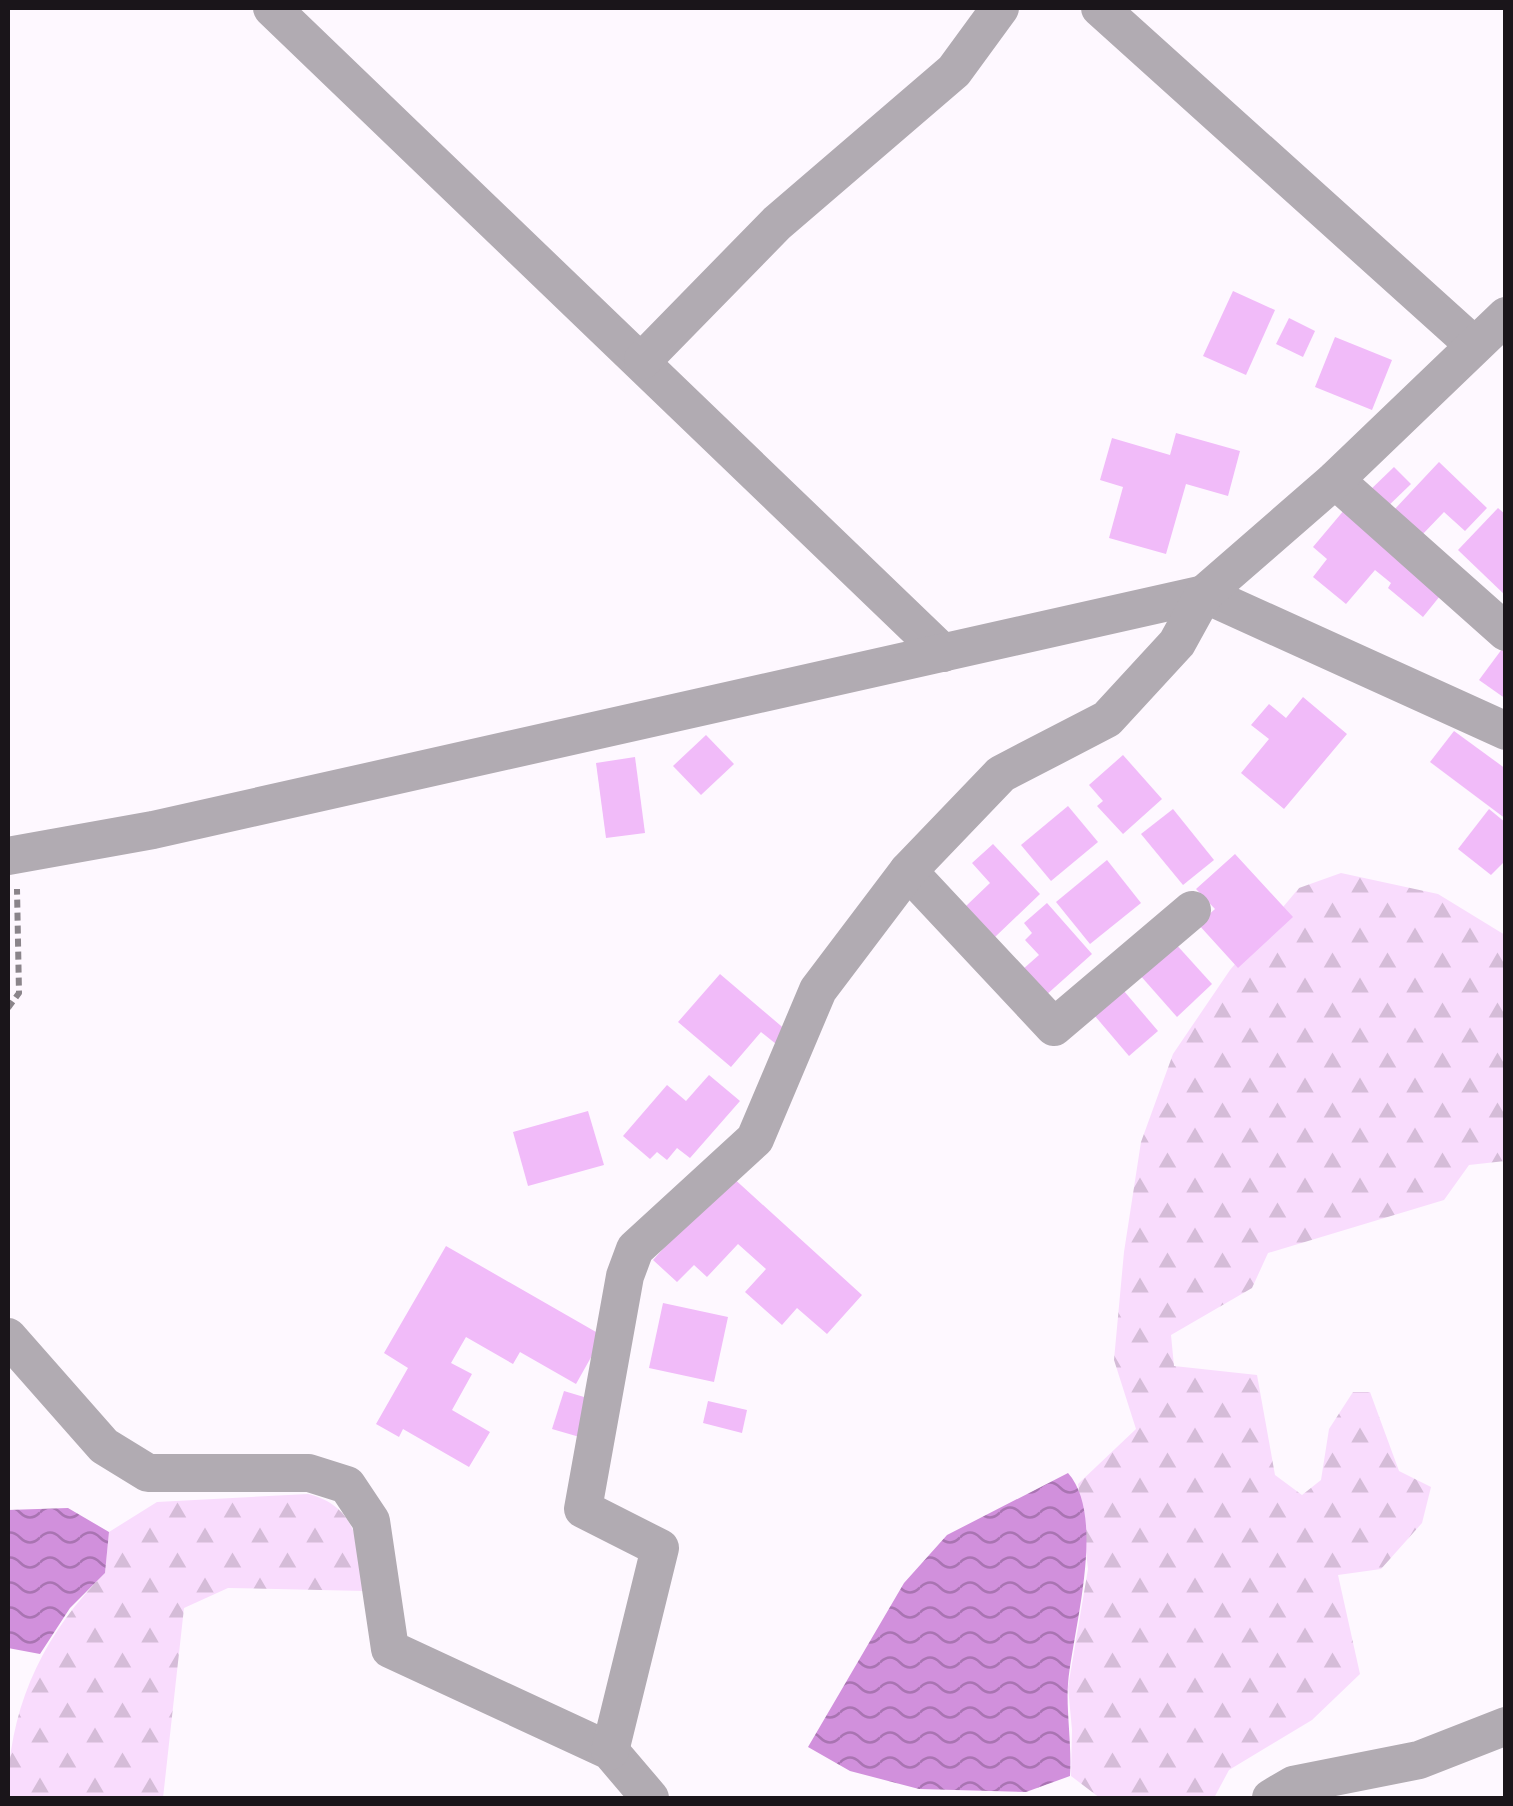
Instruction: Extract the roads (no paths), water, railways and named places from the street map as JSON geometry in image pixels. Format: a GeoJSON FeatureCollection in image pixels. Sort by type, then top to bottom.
{"type":"FeatureCollection","features":[{"type":"Feature","properties":{"kind":"street"},"geometry":{"type":"LineString","coordinates":[[272,8],[643,360],[943,654]]}},
{"type":"Feature","properties":{"kind":"street"},"geometry":{"type":"LineString","coordinates":[[643,360],[777,224],[954,71],[1000,8]]}},
{"type":"Feature","properties":{"kind":"street"},"geometry":{"type":"LineString","coordinates":[[1100,8],[1474,345]]}},
{"type":"Feature","properties":{"kind":"street"},"geometry":{"type":"LineString","coordinates":[[610,1751],[660,1548],[582,1509],[626,1276],[635,1249],[756,1139],[818,990],[908,870],[1001,774],[1107,719],[1177,643],[1204,594],[1335,480],[1506,316]]}},
{"type":"Feature","properties":{"kind":"street"},"geometry":{"type":"LineString","coordinates":[[1335,480],[1506,632]]}},
{"type":"Feature","properties":{"kind":"street"},"geometry":{"type":"LineString","coordinates":[[12,855],[153,830],[1204,594],[1506,731]]}},
{"type":"Feature","properties":{"kind":"street"},"geometry":{"type":"LineString","coordinates":[[908,870],[1054,1026],[1192,910]]}},
{"type":"Feature","properties":{"kind":"street"},"geometry":{"type":"LineString","coordinates":[[8,1337],[104,1446],[148,1472],[310,1472],[347,1485],[371,1520],[390,1649],[610,1751],[650,1798]]}},
{"type":"Feature","properties":{"kind":"street"},"geometry":{"type":"LineString","coordinates":[[1271,1798],[1293,1784],[1419,1760],[1506,1726]]}},
{"type":"Feature","properties":{"kind":"water"},"geometry":{"type":"Polygon","coordinates":[[[1068,1473],[1079,1492],[1086,1545],[1068,1684],[1070,1776],[1026,1792],[919,1789],[850,1771],[808,1747],[904,1583],[947,1535],[1068,1473]]]}},
{"type":"Feature","properties":{"kind":"water"},"geometry":{"type":"Polygon","coordinates":[[[68,1508],[109,1532],[105,1573],[70,1608],[40,1654],[8,1648],[8,1510],[68,1508]]]}}]}
